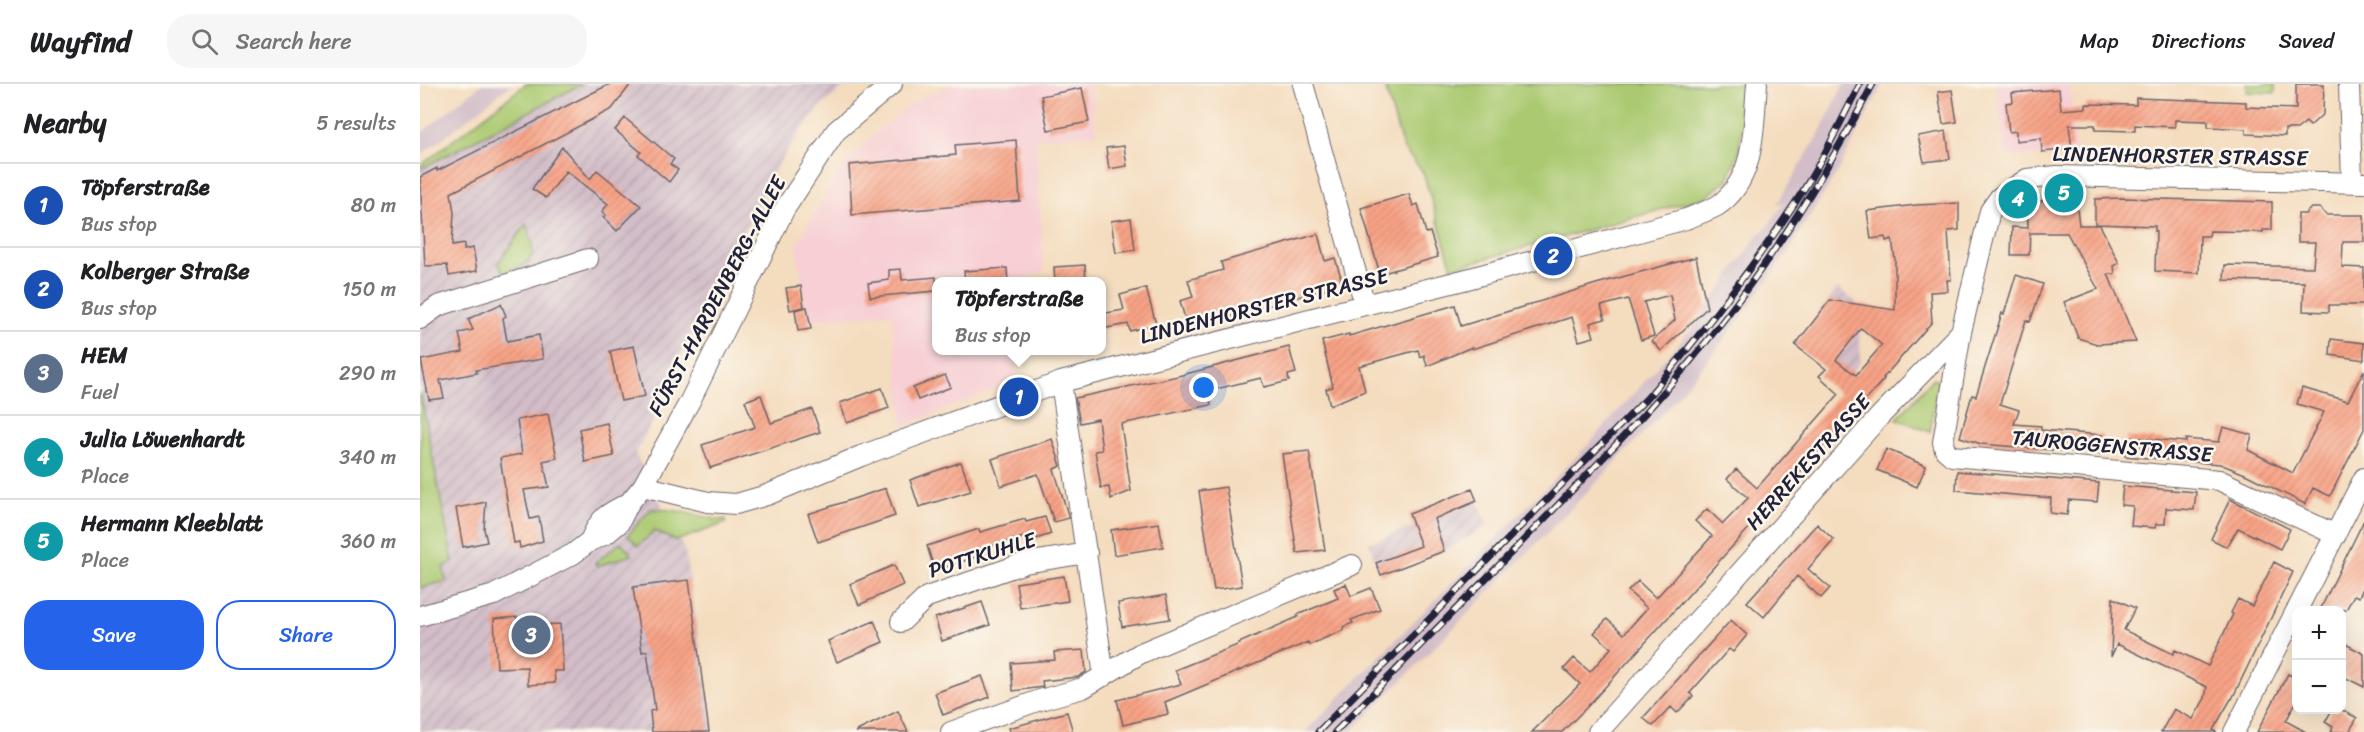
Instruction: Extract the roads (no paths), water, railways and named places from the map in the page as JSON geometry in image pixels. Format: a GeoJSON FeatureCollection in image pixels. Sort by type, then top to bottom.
{"type":"FeatureCollection","features":[{"type":"Feature","properties":{"kind":"street","name":"FÜRST-HARDENBERG-ALLEE"},"geometry":{"type":"LineString","coordinates":[[643,486],[690,401],[784,210],[836,131],[891,84]]}},
{"type":"Feature","properties":{"kind":"street"},"geometry":{"type":"LineString","coordinates":[[1303,84],[1365,305]]}},
{"type":"Feature","properties":{"kind":"street","name":"LINDENHORSTER STRASSE"},"geometry":{"type":"LineString","coordinates":[[643,486],[708,502],[736,504],[767,495],[861,456],[1061,382],[1365,305],[1686,219],[1717,206],[1731,192],[1746,167],[1753,138],[1757,84]]}},
{"type":"Feature","properties":{"kind":"street"},"geometry":{"type":"LineString","coordinates":[[2349,84],[2358,182]]}},
{"type":"Feature","properties":{"kind":"street","name":"LINDENHORSTER STRASSE"},"geometry":{"type":"LineString","coordinates":[[1961,332],[1990,211],[2000,197],[2027,179],[2057,176],[2358,182]]}},
{"type":"Feature","properties":{"kind":"street"},"geometry":{"type":"LineString","coordinates":[[420,319],[438,306],[588,259]]}},
{"type":"Feature","properties":{"kind":"street","name":"TAUROGGENSTRASSE"},"geometry":{"type":"LineString","coordinates":[[1961,332],[1942,442],[1945,450],[1952,456],[2219,480],[2336,535]]}},
{"type":"Feature","properties":{"kind":"street","name":"HERREKESTRASSE"},"geometry":{"type":"LineString","coordinates":[[1598,732],[1872,425],[1961,332]]}},
{"type":"Feature","properties":{"kind":"street"},"geometry":{"type":"LineString","coordinates":[[1061,382],[1104,676]]}},
{"type":"Feature","properties":{"kind":"street"},"geometry":{"type":"LineString","coordinates":[[2300,606],[2336,535],[2358,505],[2364,478]]}},
{"type":"Feature","properties":{"kind":"street"},"geometry":{"type":"LineString","coordinates":[[420,616],[494,595],[557,563],[590,541],[606,534],[619,523],[629,503],[643,486]]}},
{"type":"Feature","properties":{"kind":"street","name":"POTTKUHLE"},"geometry":{"type":"LineString","coordinates":[[901,622],[927,597],[1024,563],[1087,553]]}},
{"type":"Feature","properties":{"kind":"street"},"geometry":{"type":"LineString","coordinates":[[951,732],[1083,688],[1141,653],[1352,565]]}},
{"type":"Feature","properties":{"kind":"street"},"geometry":{"type":"LineString","coordinates":[[2234,732],[2292,621]]}},
{"type":"Feature","properties":{"kind":"railway"},"geometry":{"type":"LineString","coordinates":[[1318,732],[1648,397],[1726,301],[1780,226],[1814,172],[1860,84]]}},
{"type":"Feature","properties":{"kind":"railway"},"geometry":{"type":"LineString","coordinates":[[1335,732],[1593,468],[1688,364],[1730,312],[1775,249],[1816,185],[1873,84]]}},
{"type":"Feature","properties":{"kind":"place","name":"Hermann Kleeblatt"},"geometry":{"type":"Point","coordinates":[2064,193]}},
{"type":"Feature","properties":{"kind":"place","name":"Julia Löwenhardt"},"geometry":{"type":"Point","coordinates":[2018,199]}},
{"type":"Feature","properties":{"kind":"place","name":"Kolberger Straße"},"geometry":{"type":"Point","coordinates":[1553,256]}},
{"type":"Feature","properties":{"kind":"place","name":"Töpferstraße"},"geometry":{"type":"Point","coordinates":[1019,397]}},
{"type":"Feature","properties":{"kind":"place","name":"HEM"},"geometry":{"type":"Point","coordinates":[531,635]}}]}
